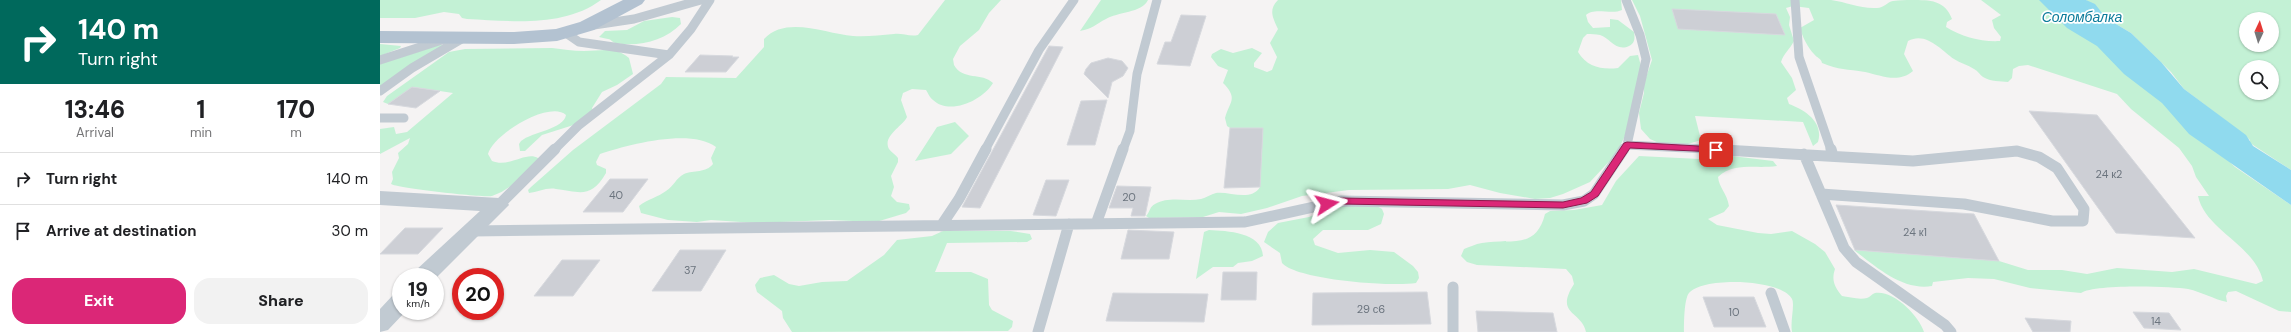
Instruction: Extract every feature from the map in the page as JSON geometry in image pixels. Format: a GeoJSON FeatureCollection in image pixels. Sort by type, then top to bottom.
{"type":"FeatureCollection","features":[{"type":"Feature","properties":{"kind":"main road"},"geometry":{"type":"LineString","coordinates":[[514,38],[561,26],[594,12],[614,0]]}},
{"type":"Feature","properties":{"kind":"main road"},"geometry":{"type":"LineString","coordinates":[[380,37],[514,38],[566,33],[587,26],[636,0]]}},
{"type":"Feature","properties":{"kind":"street"},"geometry":{"type":"LineString","coordinates":[[380,198],[499,205]]}},
{"type":"Feature","properties":{"kind":"street"},"geometry":{"type":"LineString","coordinates":[[433,268],[499,205]]}},
{"type":"Feature","properties":{"kind":"street"},"geometry":{"type":"LineString","coordinates":[[380,324],[392,311]]}},
{"type":"Feature","properties":{"kind":"lane"},"geometry":{"type":"LineString","coordinates":[[587,26],[634,19],[701,0]]}},
{"type":"Feature","properties":{"kind":"lane"},"geometry":{"type":"LineString","coordinates":[[499,205],[578,126],[638,82],[669,54],[691,29],[710,0]]}},
{"type":"Feature","properties":{"kind":"lane"},"geometry":{"type":"LineString","coordinates":[[941,226],[959,199],[1040,50],[1074,0]]}},
{"type":"Feature","properties":{"kind":"lane"},"geometry":{"type":"LineString","coordinates":[[1096,224],[1130,131],[1137,74],[1157,0]]}},
{"type":"Feature","properties":{"kind":"lane"},"geometry":{"type":"LineString","coordinates":[[472,231],[1245,222],[1341,201],[1563,205],[1584,201],[1594,194],[1627,145],[1646,59],[1640,35],[1626,0]]}},
{"type":"Feature","properties":{"kind":"lane"},"geometry":{"type":"LineString","coordinates":[[1795,0],[1799,57],[1833,156]]}},
{"type":"Feature","properties":{"kind":"lane"},"geometry":{"type":"LineString","coordinates":[[566,33],[579,42],[669,54]]}},
{"type":"Feature","properties":{"kind":"lane"},"geometry":{"type":"LineString","coordinates":[[380,60],[456,38]]}},
{"type":"Feature","properties":{"kind":"lane"},"geometry":{"type":"LineString","coordinates":[[380,91],[456,38]]}},
{"type":"Feature","properties":{"kind":"lane"},"geometry":{"type":"LineString","coordinates":[[380,118],[404,118]]}},
{"type":"Feature","properties":{"kind":"lane"},"geometry":{"type":"LineString","coordinates":[[1627,145],[1804,154],[1913,162],[2017,151],[2039,157],[2057,168],[2084,209],[2083,221],[2052,221],[1964,204],[1821,194]]}},
{"type":"Feature","properties":{"kind":"lane"},"geometry":{"type":"LineString","coordinates":[[1804,154],[1844,248],[1856,262],[1945,325],[1951,332]]}},
{"type":"Feature","properties":{"kind":"lane"},"geometry":{"type":"LineString","coordinates":[[1038,332],[1069,224]]}},
{"type":"Feature","properties":{"kind":"lane"},"geometry":{"type":"LineString","coordinates":[[1453,287],[1453,332]]}},
{"type":"Feature","properties":{"kind":"lane"},"geometry":{"type":"LineString","coordinates":[[1771,293],[1785,332]]}},
{"type":"Feature","properties":{"kind":"green space"},"geometry":{"type":"Polygon","coordinates":[[[380,0],[601,0],[586,9],[554,19],[536,21],[501,21],[467,19],[462,18],[459,14],[444,12],[415,18],[380,18],[380,0]]]}},
{"type":"Feature","properties":{"kind":"green space"},"geometry":{"type":"Polygon","coordinates":[[[945,0],[1001,0],[989,13],[979,30],[960,46],[953,59],[954,65],[962,73],[984,78],[993,83],[982,95],[966,104],[957,106],[940,105],[930,97],[926,90],[912,89],[903,93],[901,100],[907,117],[888,140],[888,144],[889,149],[898,158],[898,162],[891,176],[894,187],[891,196],[897,202],[909,204],[910,209],[906,213],[876,222],[830,220],[756,223],[711,220],[697,222],[668,220],[641,213],[639,206],[666,191],[681,176],[707,169],[713,164],[711,158],[716,147],[705,141],[675,138],[626,146],[600,154],[596,162],[597,165],[606,169],[606,173],[601,181],[590,190],[578,192],[549,189],[529,193],[528,190],[531,187],[573,150],[661,84],[666,77],[736,78],[764,47],[764,39],[773,32],[784,28],[807,28],[853,36],[897,34],[912,36],[918,35],[945,0]]]}},
{"type":"Feature","properties":{"kind":"green space"},"geometry":{"type":"Polygon","coordinates":[[[1101,0],[1148,0],[1145,4],[1135,10],[1111,17],[1091,28],[1080,31],[1101,0]]]}},
{"type":"Feature","properties":{"kind":"green space"},"geometry":{"type":"Polygon","coordinates":[[[1278,0],[1621,0],[1622,10],[1589,13],[1586,15],[1588,22],[1593,28],[1610,27],[1610,19],[1618,20],[1634,32],[1633,42],[1629,46],[1620,47],[1600,35],[1587,34],[1583,38],[1578,52],[1590,64],[1601,68],[1618,68],[1630,56],[1638,55],[1641,66],[1625,136],[1616,154],[1590,182],[1550,198],[1535,199],[1500,193],[1470,185],[1448,189],[1349,190],[1302,196],[1267,208],[1241,214],[1219,212],[1203,217],[1149,218],[1146,216],[1153,205],[1166,200],[1201,199],[1216,193],[1246,195],[1251,194],[1260,187],[1263,128],[1230,128],[1227,126],[1225,118],[1232,97],[1228,88],[1223,83],[1228,70],[1218,66],[1211,57],[1212,54],[1221,49],[1233,53],[1252,48],[1262,53],[1254,63],[1254,67],[1267,72],[1272,70],[1277,57],[1270,43],[1278,29],[1273,18],[1272,11],[1278,0]]]}},
{"type":"Feature","properties":{"kind":"green space"},"geometry":{"type":"Polygon","coordinates":[[[1632,0],[1831,0],[1871,8],[1879,8],[1895,1],[1925,0],[1936,2],[1945,8],[1949,13],[1952,19],[1947,22],[1946,27],[1959,34],[1972,38],[1986,41],[2000,41],[2001,37],[1994,28],[1992,20],[2001,15],[1981,0],[2062,0],[2235,167],[2291,205],[2291,312],[2279,311],[2236,291],[2228,292],[2226,296],[2227,302],[2188,289],[2166,287],[2133,286],[2101,288],[2081,293],[2030,288],[1994,279],[1968,278],[1933,282],[1932,286],[1921,287],[1900,281],[1881,270],[1854,250],[1999,261],[2028,270],[2062,270],[2087,274],[2117,268],[2172,272],[2194,269],[2256,284],[2263,281],[2258,268],[2250,257],[2210,219],[2202,208],[2198,196],[2209,196],[2196,177],[2192,166],[2179,148],[2131,109],[2117,94],[2028,65],[2019,66],[2013,69],[2012,78],[2008,82],[1989,80],[1972,68],[1954,59],[1933,43],[1921,38],[1908,41],[1904,54],[1913,71],[1901,77],[1889,78],[1865,72],[1833,67],[1822,63],[1810,49],[1802,35],[1800,28],[1814,20],[1809,8],[1793,6],[1786,8],[1790,17],[1789,25],[1794,41],[1781,62],[1792,78],[1796,90],[1787,98],[1789,104],[1807,113],[1816,123],[1819,135],[1818,142],[1813,146],[1803,122],[1695,116],[1701,140],[1688,144],[1659,143],[1650,139],[1641,129],[1639,113],[1644,93],[1644,83],[1652,60],[1640,16],[1632,0]]]}},
{"type":"Feature","properties":{"kind":"green space"},"geometry":{"type":"Polygon","coordinates":[[[2086,0],[2291,0],[2291,170],[2250,143],[2250,140],[2242,133],[2184,89],[2171,72],[2131,33],[2106,18],[2086,0]]]}},
{"type":"Feature","properties":{"kind":"green space"},"geometry":{"type":"Polygon","coordinates":[[[672,17],[680,18],[681,24],[667,35],[659,39],[642,43],[624,44],[615,43],[609,39],[599,37],[605,31],[627,30],[644,21],[672,17]]]}},
{"type":"Feature","properties":{"kind":"green space"},"geometry":{"type":"Polygon","coordinates":[[[380,44],[401,46],[400,48],[380,56],[380,44]]]}},
{"type":"Feature","properties":{"kind":"green space"},"geometry":{"type":"Polygon","coordinates":[[[439,45],[450,45],[380,95],[380,64],[439,45]]]}},
{"type":"Feature","properties":{"kind":"green space"},"geometry":{"type":"Polygon","coordinates":[[[552,48],[580,51],[608,50],[618,52],[629,58],[633,74],[617,85],[602,92],[592,108],[594,113],[583,122],[542,135],[525,151],[520,151],[519,144],[521,141],[560,124],[566,115],[558,112],[548,112],[536,115],[523,121],[500,137],[492,146],[488,154],[492,161],[498,163],[533,156],[538,158],[538,161],[517,181],[499,193],[492,196],[475,196],[424,190],[391,184],[393,179],[392,172],[399,158],[398,153],[408,144],[410,138],[380,154],[380,129],[394,127],[396,134],[407,132],[453,93],[413,87],[388,104],[383,102],[387,96],[449,52],[465,49],[552,48]]]}},
{"type":"Feature","properties":{"kind":"green space"},"geometry":{"type":"Polygon","coordinates":[[[955,122],[969,136],[951,154],[915,161],[937,127],[955,122]]]}},
{"type":"Feature","properties":{"kind":"green space"},"geometry":{"type":"Polygon","coordinates":[[[1639,156],[1720,160],[1732,156],[1773,161],[1777,166],[1731,169],[1718,177],[1729,206],[1724,212],[1708,219],[1717,225],[1758,233],[1771,234],[1792,231],[1815,244],[1825,252],[1835,269],[1833,277],[1834,284],[1842,296],[1861,299],[1867,298],[1875,293],[1882,293],[1890,296],[1905,305],[1917,319],[1924,332],[1792,332],[1793,302],[1785,292],[1774,287],[1759,284],[1725,282],[1710,284],[1697,288],[1689,293],[1685,306],[1684,332],[1586,332],[1584,325],[1568,307],[1567,302],[1569,294],[1574,284],[1572,276],[1566,269],[1477,265],[1467,262],[1461,256],[1464,249],[1477,244],[1528,238],[1541,226],[1545,214],[1550,211],[1574,210],[1602,205],[1616,181],[1639,156]]]}},
{"type":"Feature","properties":{"kind":"green space"},"geometry":{"type":"Polygon","coordinates":[[[1375,205],[1382,209],[1384,214],[1381,224],[1368,230],[1323,230],[1313,239],[1315,245],[1338,253],[1370,250],[1394,252],[1413,266],[1418,272],[1419,278],[1416,283],[1367,283],[1306,274],[1291,269],[1282,263],[1280,253],[1264,242],[1268,232],[1278,223],[1309,217],[1335,206],[1375,205]]]}},
{"type":"Feature","properties":{"kind":"green space"},"geometry":{"type":"Polygon","coordinates":[[[1209,230],[1234,232],[1250,237],[1257,242],[1261,248],[1263,256],[1252,261],[1238,263],[1233,267],[1213,267],[1196,279],[1204,232],[1209,230]]]}},
{"type":"Feature","properties":{"kind":"green space"},"geometry":{"type":"Polygon","coordinates":[[[943,231],[1011,231],[1030,234],[1032,239],[1027,242],[947,243],[935,272],[971,272],[988,279],[989,305],[992,310],[1013,321],[1012,327],[1008,331],[792,332],[783,318],[782,311],[757,292],[755,285],[760,278],[774,275],[789,284],[799,286],[822,282],[847,281],[884,255],[897,240],[932,236],[943,231]]]}},
{"type":"Feature","properties":{"kind":"water","name":"Соломбалка"},"geometry":{"type":"Polygon","coordinates":[[[2039,0],[2086,0],[2095,4],[2106,18],[2131,33],[2161,62],[2184,89],[2246,135],[2253,146],[2291,170],[2291,205],[2189,134],[2162,103],[2124,74],[2097,46],[2067,28],[2039,0]]]}},
{"type":"Feature","properties":{"kind":"building"},"geometry":{"type":"Polygon","coordinates":[[[1672,9],[1776,14],[1785,35],[1678,29],[1672,9]]]}},
{"type":"Feature","properties":{"kind":"building"},"geometry":{"type":"Polygon","coordinates":[[[1181,15],[1206,16],[1190,66],[1157,64],[1165,42],[1171,42],[1181,15]]]}},
{"type":"Feature","properties":{"kind":"building"},"geometry":{"type":"Polygon","coordinates":[[[1049,46],[1063,47],[980,208],[962,207],[1049,46]]]}},
{"type":"Feature","properties":{"kind":"building"},"geometry":{"type":"Polygon","coordinates":[[[700,55],[739,57],[726,72],[685,72],[700,55]]]}},
{"type":"Feature","properties":{"kind":"building"},"geometry":{"type":"Polygon","coordinates":[[[1108,58],[1122,61],[1128,68],[1123,76],[1112,82],[1108,98],[1084,74],[1091,63],[1108,58]]]}},
{"type":"Feature","properties":{"kind":"building"},"geometry":{"type":"Polygon","coordinates":[[[412,87],[440,91],[416,108],[388,104],[412,87]]]}},
{"type":"Feature","properties":{"kind":"building"},"geometry":{"type":"Polygon","coordinates":[[[1107,100],[1095,145],[1067,145],[1081,101],[1107,100]]]}},
{"type":"Feature","properties":{"kind":"building"},"geometry":{"type":"Polygon","coordinates":[[[2029,111],[2097,115],[2195,238],[2116,233],[2029,111]]]}},
{"type":"Feature","properties":{"kind":"building"},"geometry":{"type":"Polygon","coordinates":[[[1230,128],[1263,128],[1260,187],[1224,188],[1230,128]]]}},
{"type":"Feature","properties":{"kind":"building"},"geometry":{"type":"Polygon","coordinates":[[[610,179],[648,179],[623,212],[583,212],[610,179]]]}},
{"type":"Feature","properties":{"kind":"building"},"geometry":{"type":"Polygon","coordinates":[[[1046,180],[1069,180],[1056,216],[1033,215],[1046,180]]]}},
{"type":"Feature","properties":{"kind":"building"},"geometry":{"type":"Polygon","coordinates":[[[1117,186],[1151,187],[1145,216],[1131,216],[1133,208],[1109,208],[1117,186]]]}},
{"type":"Feature","properties":{"kind":"building"},"geometry":{"type":"Polygon","coordinates":[[[1836,205],[1974,214],[1999,261],[1855,250],[1836,205]]]}},
{"type":"Feature","properties":{"kind":"building"},"geometry":{"type":"Polygon","coordinates":[[[405,228],[443,228],[418,254],[380,254],[405,228]]]}},
{"type":"Feature","properties":{"kind":"building"},"geometry":{"type":"Polygon","coordinates":[[[1128,230],[1174,232],[1169,259],[1121,259],[1128,230]]]}},
{"type":"Feature","properties":{"kind":"building"},"geometry":{"type":"Polygon","coordinates":[[[680,250],[726,250],[701,291],[652,291],[680,250]]]}},
{"type":"Feature","properties":{"kind":"building"},"geometry":{"type":"Polygon","coordinates":[[[562,260],[600,260],[573,296],[534,296],[562,260]]]}},
{"type":"Feature","properties":{"kind":"building"},"geometry":{"type":"Polygon","coordinates":[[[1223,272],[1257,272],[1256,300],[1221,300],[1223,272]]]}},
{"type":"Feature","properties":{"kind":"building"},"geometry":{"type":"Polygon","coordinates":[[[1427,292],[1431,324],[1312,325],[1313,293],[1427,292]]]}},
{"type":"Feature","properties":{"kind":"building"},"geometry":{"type":"Polygon","coordinates":[[[1113,293],[1208,294],[1204,322],[1106,321],[1113,293]]]}},
{"type":"Feature","properties":{"kind":"building"},"geometry":{"type":"Polygon","coordinates":[[[1703,297],[1754,297],[1766,327],[1714,327],[1703,297]]]}},
{"type":"Feature","properties":{"kind":"building"},"geometry":{"type":"Polygon","coordinates":[[[1476,311],[1553,313],[1557,332],[1478,332],[1476,311]]]}},
{"type":"Feature","properties":{"kind":"building"},"geometry":{"type":"Polygon","coordinates":[[[2133,312],[2169,313],[2181,330],[2144,328],[2133,312]]]}},
{"type":"Feature","properties":{"kind":"building"},"geometry":{"type":"Polygon","coordinates":[[[2025,318],[2071,321],[2070,332],[2033,332],[2025,318]]]}},
{"type":"Feature","properties":{"kind":"route"},"geometry":{"type":"LineString","coordinates":[[1327,204],[1341,201],[1563,205],[1584,201],[1594,194],[1621,158],[1627,145],[1716,150]]}}]}
